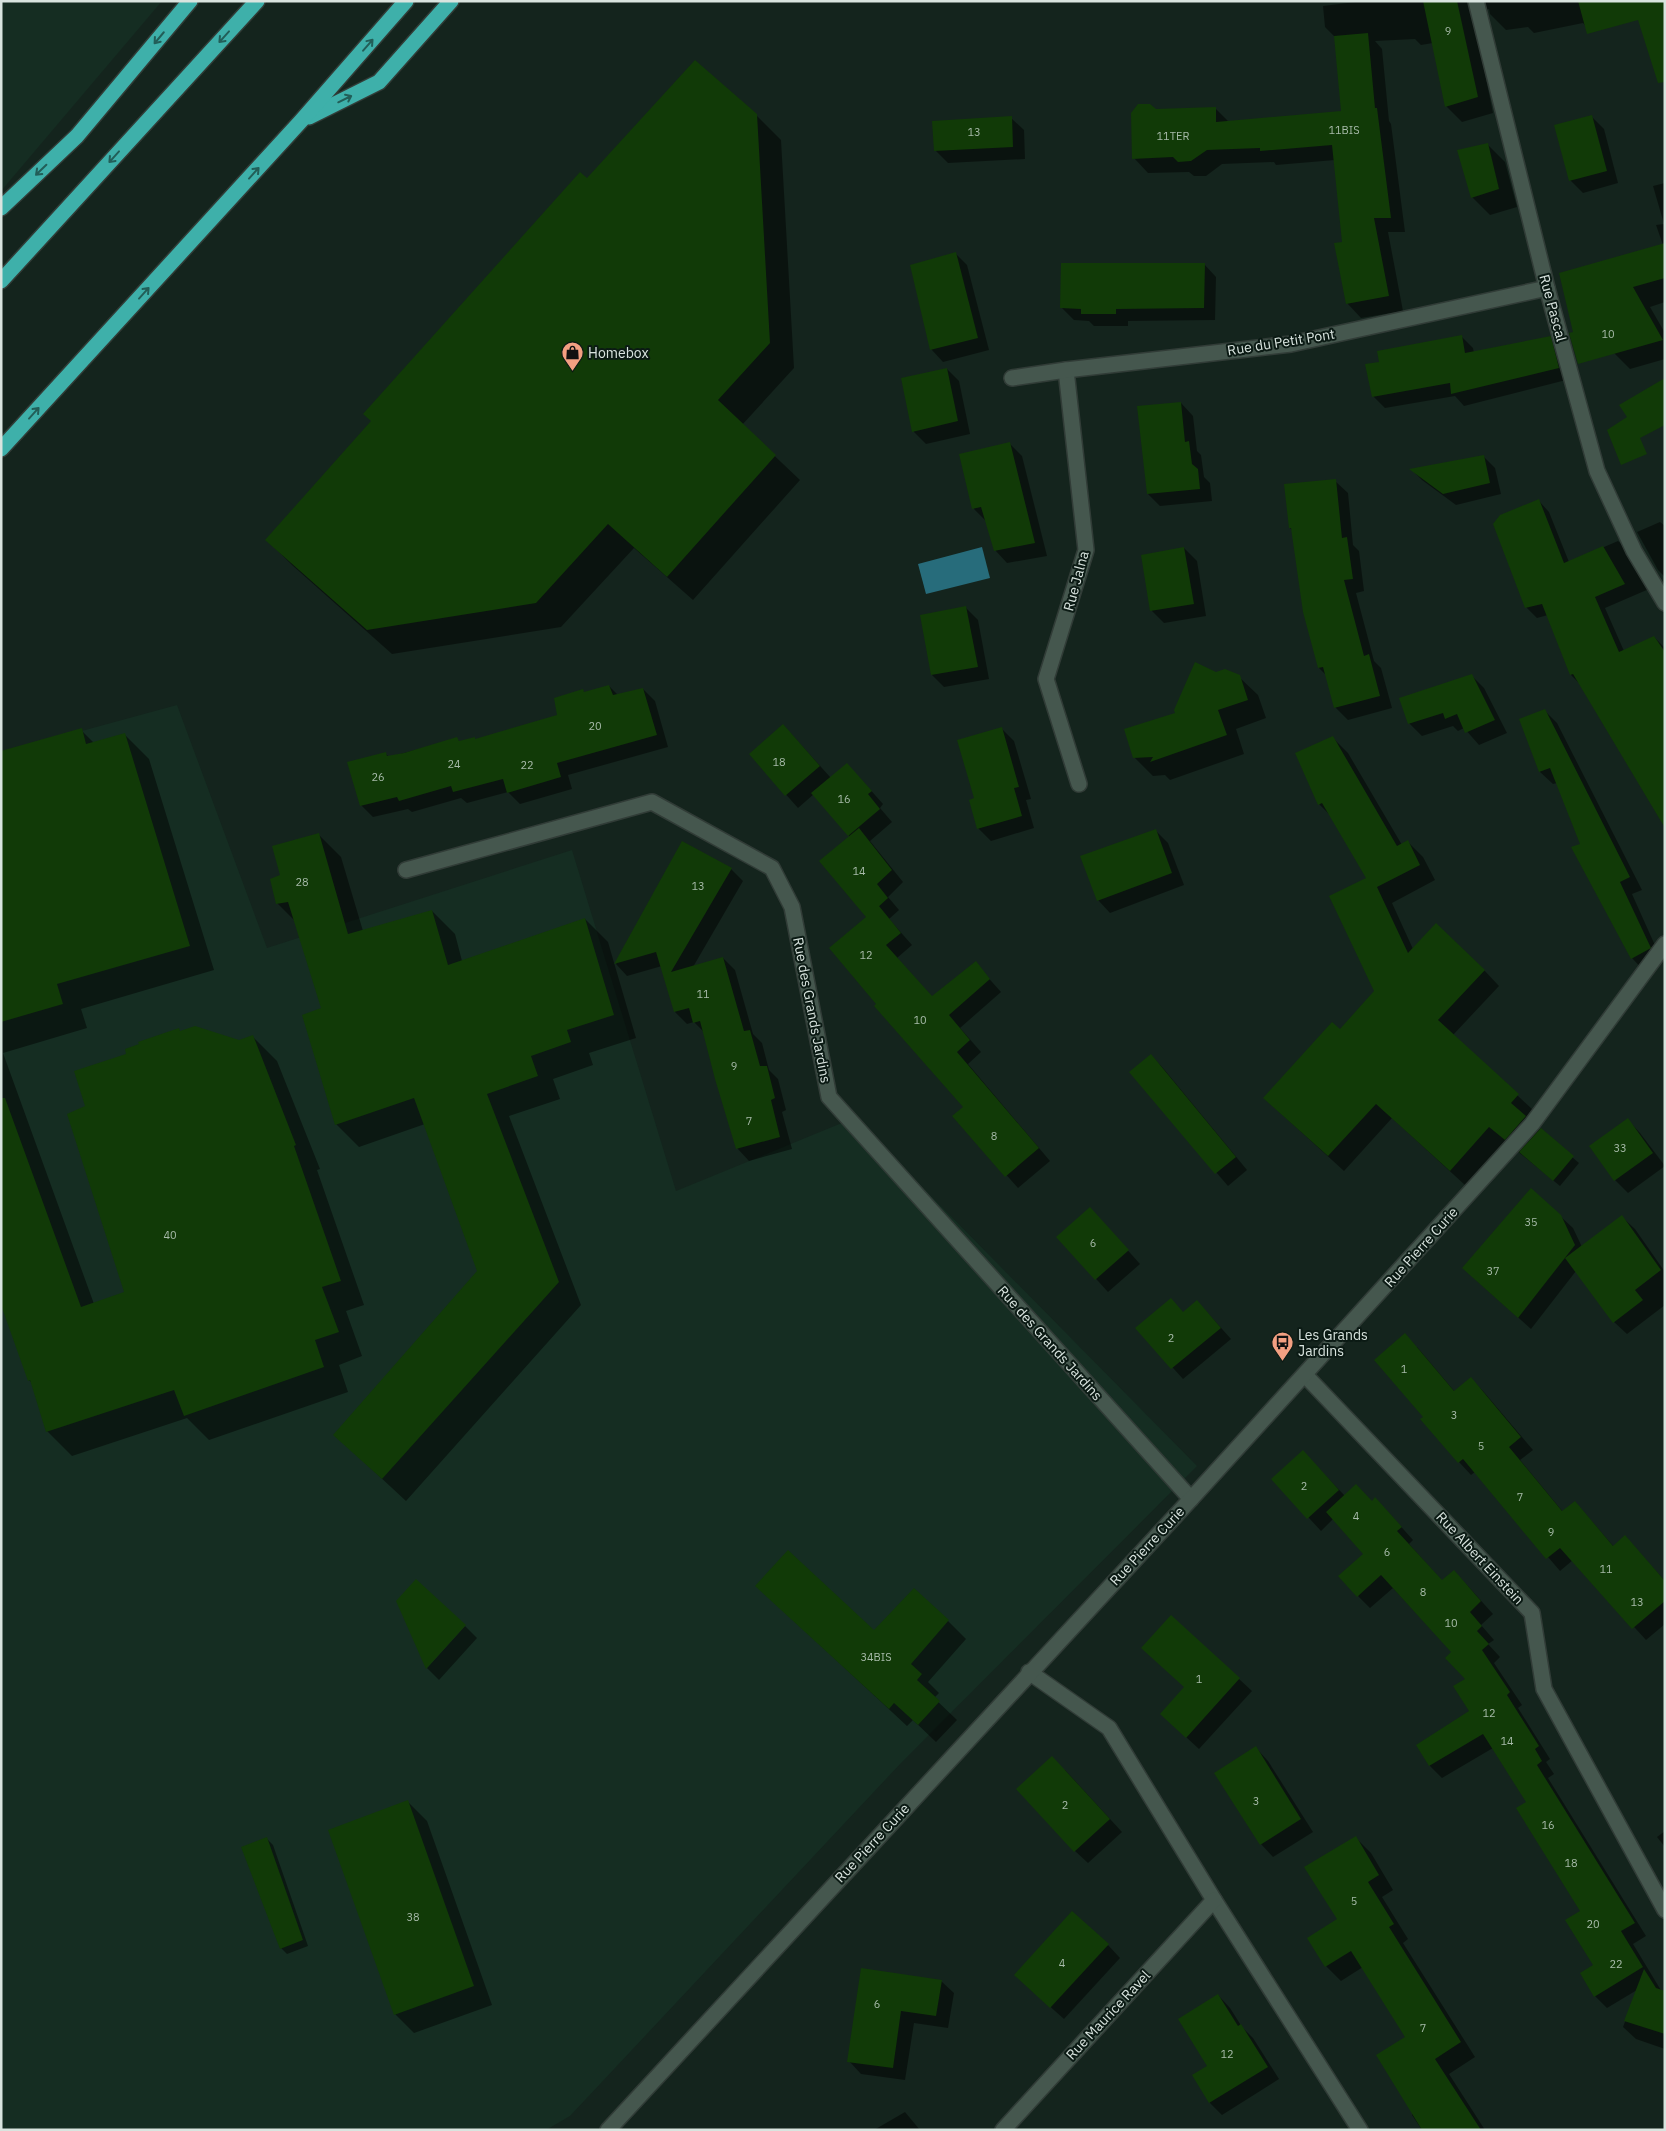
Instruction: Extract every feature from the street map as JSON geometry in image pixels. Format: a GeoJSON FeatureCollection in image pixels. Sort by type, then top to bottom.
{"type":"FeatureCollection","features":[{"type":"Feature","properties":{"kind":"highway"},"geometry":{"type":"LineString","coordinates":[[1,208],[76,136],[190,1]]}},
{"type":"Feature","properties":{"kind":"highway"},"geometry":{"type":"LineString","coordinates":[[1,281],[257,1]]}},
{"type":"Feature","properties":{"kind":"highway"},"geometry":{"type":"LineString","coordinates":[[1,448],[301,121],[406,1]]}},
{"type":"Feature","properties":{"kind":"highway"},"geometry":{"type":"LineString","coordinates":[[301,121],[379,82],[451,1]]}},
{"type":"Feature","properties":{"kind":"street","name":"Rue Pascal"},"geometry":{"type":"LineString","coordinates":[[1476,1],[1547,288],[1597,471],[1634,551],[1665,603]]}},
{"type":"Feature","properties":{"kind":"street","name":"Rue du Petit Pont"},"geometry":{"type":"LineString","coordinates":[[1012,378],[1291,344],[1547,288]]}},
{"type":"Feature","properties":{"kind":"street","name":"Rue Jalna"},"geometry":{"type":"LineString","coordinates":[[1066,370],[1086,550],[1046,679],[1079,784]]}},
{"type":"Feature","properties":{"kind":"street","name":"Rue des Grands Jardins"},"geometry":{"type":"LineString","coordinates":[[406,870],[652,802],[772,868],[792,907],[828,1097],[1190,1499]]}},
{"type":"Feature","properties":{"kind":"street","name":"Rue Pierre Curie"},"geometry":{"type":"LineString","coordinates":[[608,2130],[1305,1375],[1532,1124],[1665,944]]}},
{"type":"Feature","properties":{"kind":"street","name":"Rue Albert Einstein"},"geometry":{"type":"LineString","coordinates":[[1305,1375],[1532,1613],[1544,1689],[1665,1910]]}},
{"type":"Feature","properties":{"kind":"street"},"geometry":{"type":"LineString","coordinates":[[1029,1672],[1109,1728],[1214,1900],[1360,2130]]}},
{"type":"Feature","properties":{"kind":"street","name":"Rue Maurice Ravel"},"geometry":{"type":"LineString","coordinates":[[1003,2130],[1214,1900]]}},
{"type":"Feature","properties":{"kind":"shaded area"},"geometry":{"type":"Polygon","coordinates":[[[1,1],[162,1],[1,191],[1,1]]]}},
{"type":"Feature","properties":{"kind":"shaded area"},"geometry":{"type":"Polygon","coordinates":[[[177,705],[267,948],[572,850],[676,1191],[854,1118],[1197,1466],[901,1763],[570,2116],[546,2130],[1,2130],[1,753],[177,705]]]}},
{"type":"Feature","properties":{"kind":"water"},"geometry":{"type":"Polygon","coordinates":[[[982,547],[990,578],[926,594],[918,564],[982,547]]]}},
{"type":"Feature","properties":{"kind":"building"},"geometry":{"type":"Polygon","coordinates":[[[1423,1],[1457,1],[1478,97],[1445,107],[1423,1]]]}},
{"type":"Feature","properties":{"kind":"building"},"geometry":{"type":"Polygon","coordinates":[[[1578,1],[1665,1],[1665,82],[1658,83],[1638,20],[1587,34],[1578,1]]]}},
{"type":"Feature","properties":{"kind":"building"},"geometry":{"type":"Polygon","coordinates":[[[1368,33],[1375,108],[1377,108],[1391,218],[1374,218],[1389,296],[1346,304],[1334,243],[1342,242],[1332,145],[1260,151],[1260,148],[1207,150],[1191,161],[1178,162],[1173,157],[1132,159],[1131,113],[1138,104],[1150,104],[1156,109],[1216,107],[1216,122],[1341,111],[1334,36],[1368,33]]]}},
{"type":"Feature","properties":{"kind":"building","name":"Homebox"},"geometry":{"type":"Polygon","coordinates":[[[695,60],[757,114],[770,343],[718,400],[776,455],[667,577],[608,524],[536,603],[367,630],[265,540],[371,421],[363,414],[580,172],[587,178],[695,60]]]}},
{"type":"Feature","properties":{"kind":"building"},"geometry":{"type":"Polygon","coordinates":[[[1592,115],[1607,171],[1569,181],[1554,125],[1592,115]]]}},
{"type":"Feature","properties":{"kind":"building"},"geometry":{"type":"Polygon","coordinates":[[[1012,116],[1013,147],[934,151],[932,121],[1012,116]]]}},
{"type":"Feature","properties":{"kind":"building"},"geometry":{"type":"Polygon","coordinates":[[[1488,143],[1499,189],[1471,198],[1457,150],[1488,143]]]}},
{"type":"Feature","properties":{"kind":"building"},"geometry":{"type":"Polygon","coordinates":[[[1665,243],[1665,278],[1633,287],[1663,340],[1578,364],[1569,333],[1573,332],[1559,273],[1665,243]]]}},
{"type":"Feature","properties":{"kind":"building"},"geometry":{"type":"Polygon","coordinates":[[[956,252],[978,338],[930,350],[910,265],[956,252]]]}},
{"type":"Feature","properties":{"kind":"building"},"geometry":{"type":"Polygon","coordinates":[[[1061,263],[1205,263],[1204,308],[1116,309],[1116,314],[1081,314],[1081,309],[1060,308],[1061,263]]]}},
{"type":"Feature","properties":{"kind":"building"},"geometry":{"type":"Polygon","coordinates":[[[1462,335],[1465,353],[1551,336],[1559,368],[1451,394],[1450,383],[1372,397],[1365,364],[1379,362],[1377,351],[1462,335]]]}},
{"type":"Feature","properties":{"kind":"building"},"geometry":{"type":"Polygon","coordinates":[[[947,368],[958,421],[912,432],[901,378],[947,368]]]}},
{"type":"Feature","properties":{"kind":"building"},"geometry":{"type":"Polygon","coordinates":[[[1665,378],[1665,425],[1640,438],[1647,454],[1621,465],[1607,430],[1627,417],[1619,405],[1665,378]]]}},
{"type":"Feature","properties":{"kind":"building"},"geometry":{"type":"Polygon","coordinates":[[[1181,402],[1185,442],[1189,441],[1192,464],[1198,469],[1200,489],[1147,494],[1137,406],[1181,402]]]}},
{"type":"Feature","properties":{"kind":"building"},"geometry":{"type":"Polygon","coordinates":[[[1010,442],[1035,543],[994,551],[981,507],[972,509],[959,454],[1010,442]]]}},
{"type":"Feature","properties":{"kind":"building"},"geometry":{"type":"Polygon","coordinates":[[[1484,455],[1490,483],[1443,494],[1409,469],[1484,455]]]}},
{"type":"Feature","properties":{"kind":"building"},"geometry":{"type":"Polygon","coordinates":[[[1336,479],[1342,538],[1347,537],[1353,579],[1344,580],[1364,656],[1369,654],[1380,696],[1334,708],[1323,667],[1318,668],[1303,612],[1291,528],[1289,528],[1284,484],[1336,479]]]}},
{"type":"Feature","properties":{"kind":"building"},"geometry":{"type":"Polygon","coordinates":[[[1539,499],[1564,563],[1603,546],[1625,584],[1595,597],[1619,652],[1654,636],[1665,652],[1665,828],[1573,674],[1570,675],[1542,604],[1525,608],[1493,524],[1500,515],[1539,499]]]}},
{"type":"Feature","properties":{"kind":"building"},"geometry":{"type":"Polygon","coordinates":[[[1184,547],[1194,604],[1150,611],[1141,555],[1184,547]]]}},
{"type":"Feature","properties":{"kind":"building"},"geometry":{"type":"Polygon","coordinates":[[[966,606],[978,667],[931,675],[920,615],[966,606]]]}},
{"type":"Feature","properties":{"kind":"building"},"geometry":{"type":"Polygon","coordinates":[[[1195,662],[1216,672],[1225,669],[1240,675],[1248,700],[1218,710],[1227,735],[1150,762],[1153,757],[1133,758],[1124,729],[1175,713],[1174,710],[1195,662]]]}},
{"type":"Feature","properties":{"kind":"building"},"geometry":{"type":"Polygon","coordinates":[[[1472,674],[1495,720],[1465,733],[1457,714],[1445,719],[1443,713],[1408,724],[1399,698],[1472,674]]]}},
{"type":"Feature","properties":{"kind":"building"},"geometry":{"type":"Polygon","coordinates":[[[609,685],[613,695],[643,688],[657,735],[557,763],[561,777],[507,793],[503,779],[453,792],[451,786],[399,801],[397,797],[360,806],[347,762],[386,752],[387,756],[404,753],[457,737],[459,741],[475,737],[475,739],[557,715],[554,698],[583,689],[584,692],[609,685]]]}},
{"type":"Feature","properties":{"kind":"building"},"geometry":{"type":"Polygon","coordinates":[[[1545,709],[1630,877],[1620,882],[1651,948],[1631,959],[1571,847],[1580,844],[1550,768],[1539,772],[1519,719],[1545,709]]]}},
{"type":"Feature","properties":{"kind":"building"},"geometry":{"type":"Polygon","coordinates":[[[783,724],[820,766],[785,796],[749,754],[783,724]]]}},
{"type":"Feature","properties":{"kind":"building"},"geometry":{"type":"Polygon","coordinates":[[[1002,727],[1019,787],[1014,788],[1022,816],[977,829],[969,800],[974,798],[957,740],[1002,727]]]}},
{"type":"Feature","properties":{"kind":"building"},"geometry":{"type":"Polygon","coordinates":[[[82,728],[86,744],[125,733],[190,946],[57,984],[63,1004],[1,1022],[1,751],[82,728]]]}},
{"type":"Feature","properties":{"kind":"building"},"geometry":{"type":"Polygon","coordinates":[[[1333,736],[1397,846],[1408,840],[1420,865],[1377,887],[1408,953],[1436,923],[1485,970],[1438,1020],[1519,1094],[1511,1103],[1526,1116],[1505,1140],[1489,1127],[1450,1171],[1376,1104],[1328,1156],[1263,1098],[1332,1022],[1340,1029],[1374,991],[1329,896],[1366,878],[1322,803],[1318,805],[1295,753],[1333,736]]]}},
{"type":"Feature","properties":{"kind":"building"},"geometry":{"type":"Polygon","coordinates":[[[847,763],[872,791],[868,794],[880,809],[848,836],[811,793],[847,763]]]}},
{"type":"Feature","properties":{"kind":"building"},"geometry":{"type":"Polygon","coordinates":[[[859,828],[892,870],[877,884],[888,898],[879,906],[901,933],[886,945],[932,996],[976,961],[990,979],[949,1015],[970,1040],[957,1052],[1039,1148],[1005,1177],[952,1116],[963,1107],[874,1006],[876,1004],[829,948],[866,917],[819,861],[859,828]]]}},
{"type":"Feature","properties":{"kind":"building"},"geometry":{"type":"Polygon","coordinates":[[[1156,829],[1172,873],[1097,901],[1080,856],[1156,829]]]}},
{"type":"Feature","properties":{"kind":"building"},"geometry":{"type":"Polygon","coordinates":[[[319,833],[348,934],[432,910],[448,965],[585,918],[614,1015],[567,1030],[571,1042],[531,1056],[538,1076],[487,1094],[559,1282],[382,1479],[333,1435],[477,1271],[414,1098],[335,1125],[302,1015],[321,1008],[288,902],[276,904],[270,879],[280,875],[272,846],[319,833]]]}},
{"type":"Feature","properties":{"kind":"building"},"geometry":{"type":"Polygon","coordinates":[[[682,841],[732,868],[671,972],[723,957],[744,1031],[750,1030],[760,1066],[767,1066],[775,1098],[771,1100],[780,1137],[736,1149],[700,1021],[693,1023],[689,1008],[674,1012],[656,952],[614,964],[682,841]]]}},
{"type":"Feature","properties":{"kind":"building"},"geometry":{"type":"Polygon","coordinates":[[[195,1026],[239,1040],[253,1035],[296,1145],[294,1146],[341,1281],[322,1287],[339,1332],[315,1340],[324,1367],[184,1416],[174,1390],[46,1432],[30,1380],[28,1381],[1,1305],[1,1098],[5,1098],[81,1307],[124,1292],[67,1114],[85,1106],[74,1071],[126,1054],[125,1049],[139,1044],[138,1042],[179,1028],[180,1031],[195,1026]]]}},
{"type":"Feature","properties":{"kind":"building"},"geometry":{"type":"Polygon","coordinates":[[[1151,1054],[1236,1157],[1215,1174],[1129,1072],[1151,1054]]]}},
{"type":"Feature","properties":{"kind":"building"},"geometry":{"type":"Polygon","coordinates":[[[1628,1118],[1653,1153],[1614,1181],[1589,1146],[1628,1118]]]}},
{"type":"Feature","properties":{"kind":"building"},"geometry":{"type":"Polygon","coordinates":[[[1541,1128],[1574,1156],[1553,1181],[1519,1152],[1541,1128]]]}},
{"type":"Feature","properties":{"kind":"building"},"geometry":{"type":"Polygon","coordinates":[[[1531,1188],[1561,1215],[1575,1245],[1518,1318],[1462,1268],[1531,1188]]]}},
{"type":"Feature","properties":{"kind":"building"},"geometry":{"type":"Polygon","coordinates":[[[1090,1207],[1129,1250],[1095,1280],[1056,1237],[1090,1207]]]}},
{"type":"Feature","properties":{"kind":"building"},"geometry":{"type":"Polygon","coordinates":[[[1622,1215],[1661,1270],[1635,1290],[1643,1300],[1613,1323],[1565,1258],[1622,1215]]]}},
{"type":"Feature","properties":{"kind":"building"},"geometry":{"type":"Polygon","coordinates":[[[1171,1298],[1183,1312],[1197,1300],[1221,1328],[1171,1369],[1135,1328],[1171,1298]]]}},
{"type":"Feature","properties":{"kind":"building"},"geometry":{"type":"Polygon","coordinates":[[[1405,1333],[1454,1391],[1471,1377],[1521,1437],[1509,1447],[1562,1511],[1575,1501],[1613,1546],[1625,1535],[1665,1581],[1665,1601],[1632,1629],[1560,1548],[1546,1559],[1463,1459],[1458,1463],[1420,1419],[1423,1417],[1374,1360],[1405,1333]]]}},
{"type":"Feature","properties":{"kind":"building"},"geometry":{"type":"Polygon","coordinates":[[[1303,1450],[1339,1490],[1307,1519],[1271,1479],[1303,1450]]]}},
{"type":"Feature","properties":{"kind":"building"},"geometry":{"type":"Polygon","coordinates":[[[1356,1484],[1372,1501],[1375,1497],[1402,1527],[1397,1531],[1442,1580],[1454,1570],[1481,1601],[1470,1612],[1482,1626],[1477,1631],[1489,1644],[1482,1650],[1510,1692],[1507,1695],[1539,1746],[1535,1749],[1542,1761],[1537,1765],[1635,1923],[1621,1931],[1643,1967],[1594,1997],[1580,1973],[1593,1965],[1565,1920],[1580,1911],[1516,1808],[1526,1802],[1483,1734],[1429,1766],[1416,1745],[1469,1711],[1453,1686],[1465,1679],[1445,1658],[1451,1652],[1381,1575],[1357,1597],[1338,1576],[1363,1554],[1326,1512],[1356,1484]]]}},
{"type":"Feature","properties":{"kind":"building"},"geometry":{"type":"Polygon","coordinates":[[[788,1550],[874,1630],[914,1588],[949,1620],[911,1664],[922,1674],[917,1680],[940,1701],[918,1725],[894,1703],[889,1709],[755,1586],[788,1550]]]}},
{"type":"Feature","properties":{"kind":"building"},"geometry":{"type":"Polygon","coordinates":[[[416,1579],[466,1625],[426,1669],[396,1601],[416,1579]]]}},
{"type":"Feature","properties":{"kind":"building"},"geometry":{"type":"Polygon","coordinates":[[[1171,1615],[1240,1678],[1186,1738],[1160,1714],[1184,1687],[1141,1648],[1171,1615]]]}},
{"type":"Feature","properties":{"kind":"building"},"geometry":{"type":"Polygon","coordinates":[[[1256,1746],[1301,1819],[1260,1845],[1214,1773],[1256,1746]]]}},
{"type":"Feature","properties":{"kind":"building"},"geometry":{"type":"Polygon","coordinates":[[[1052,1756],[1110,1819],[1074,1852],[1016,1789],[1052,1756]]]}},
{"type":"Feature","properties":{"kind":"building"},"geometry":{"type":"Polygon","coordinates":[[[408,1800],[474,1986],[394,2015],[328,1830],[408,1800]]]}},
{"type":"Feature","properties":{"kind":"building"},"geometry":{"type":"Polygon","coordinates":[[[1356,1836],[1379,1875],[1368,1882],[1394,1924],[1389,1927],[1461,2042],[1435,2059],[1481,2130],[1422,2130],[1376,2055],[1405,2037],[1351,1951],[1325,1967],[1307,1938],[1337,1919],[1304,1867],[1356,1836]]]}},
{"type":"Feature","properties":{"kind":"building"},"geometry":{"type":"Polygon","coordinates":[[[267,1837],[303,1940],[280,1949],[241,1847],[267,1837]]]}},
{"type":"Feature","properties":{"kind":"building"},"geometry":{"type":"Polygon","coordinates":[[[1072,1911],[1109,1944],[1050,2008],[1014,1975],[1072,1911]]]}},
{"type":"Feature","properties":{"kind":"building"},"geometry":{"type":"Polygon","coordinates":[[[861,1968],[942,1980],[936,2016],[901,2011],[893,2068],[847,2062],[861,1968]]]}},
{"type":"Feature","properties":{"kind":"building"},"geometry":{"type":"Polygon","coordinates":[[[1644,1969],[1656,1988],[1665,1991],[1665,2034],[1624,2021],[1644,1969]]]}},
{"type":"Feature","properties":{"kind":"building"},"geometry":{"type":"Polygon","coordinates":[[[1218,1994],[1238,2026],[1241,2024],[1268,2067],[1209,2103],[1192,2075],[1207,2066],[1178,2019],[1218,1994]]]}},
{"type":"Feature","properties":{"kind":"place","name":"Homebox"},"geometry":{"type":"Point","coordinates":[572,372]}},
{"type":"Feature","properties":{"kind":"place","name":"Les Grands Jardins"},"geometry":{"type":"Point","coordinates":[1282,1362]}}]}
